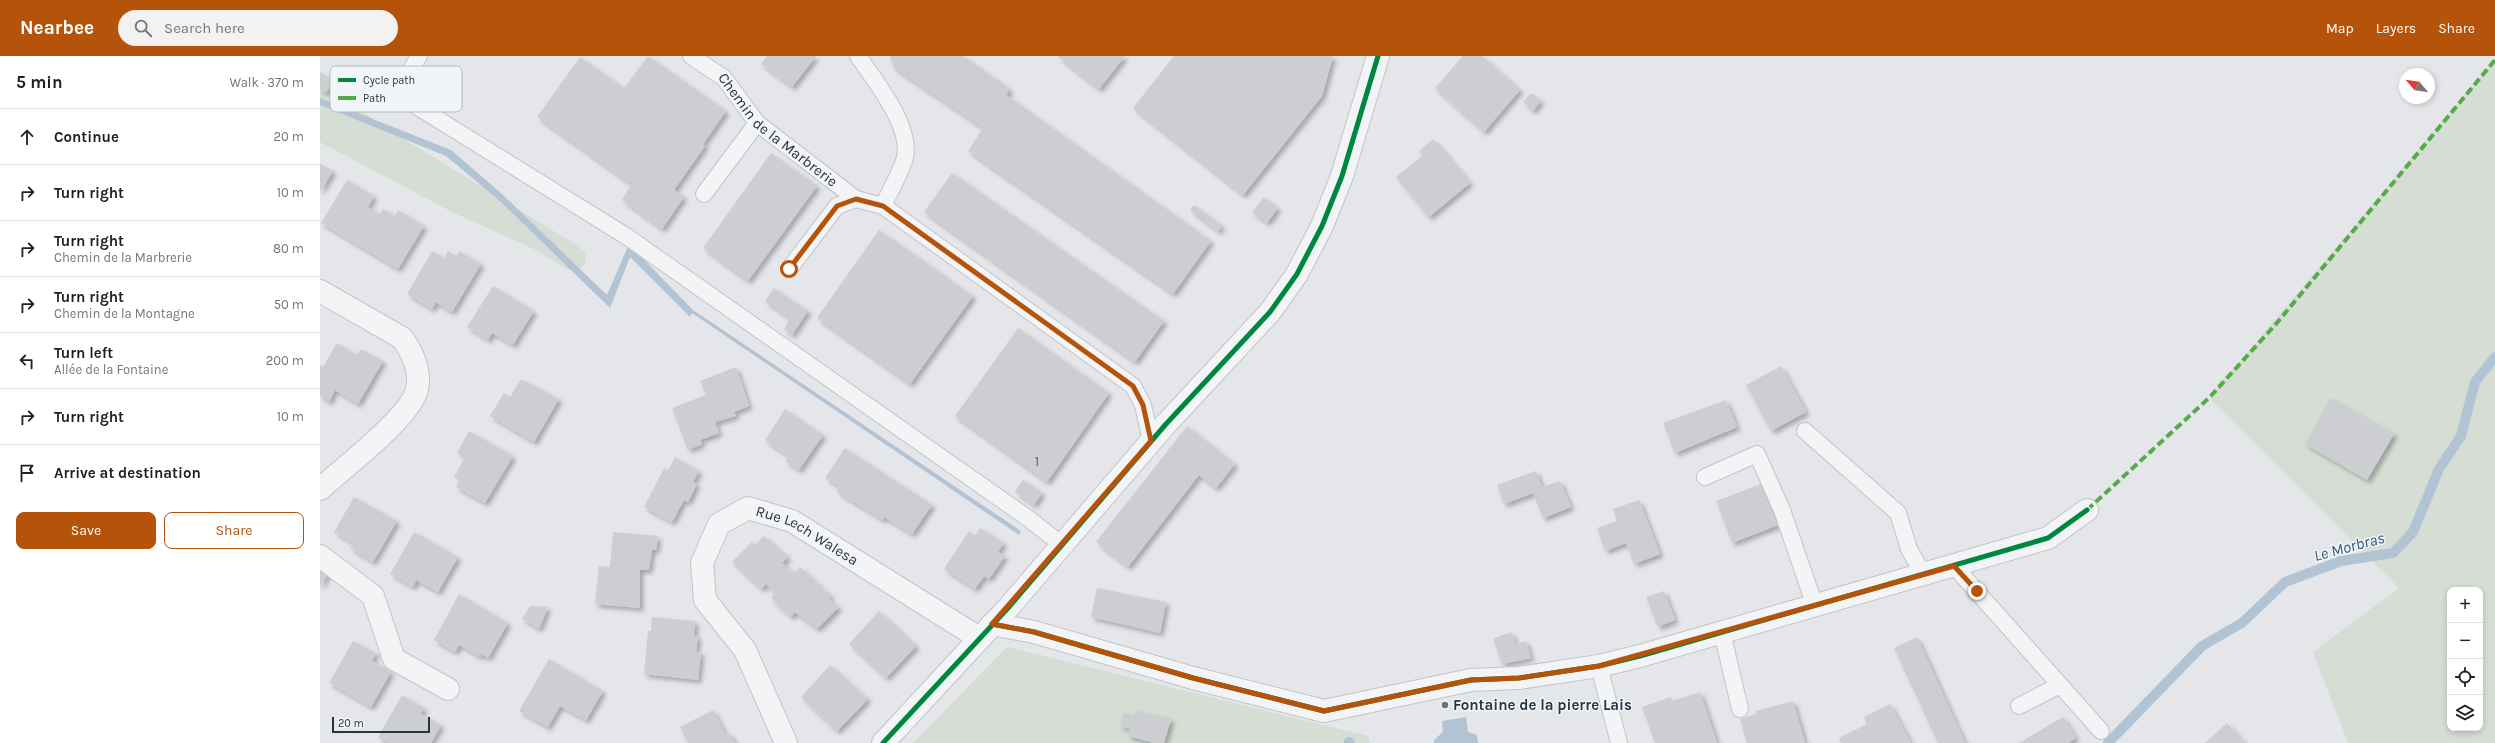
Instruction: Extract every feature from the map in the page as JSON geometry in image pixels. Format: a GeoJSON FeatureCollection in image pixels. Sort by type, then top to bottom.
{"type":"FeatureCollection","features":[{"type":"Feature","properties":{"kind":"street"},"geometry":{"type":"LineString","coordinates":[[883,743],[1062,545],[1151,441],[1270,312],[1297,274],[1322,226],[1342,176],[1378,56]]}},
{"type":"Feature","properties":{"kind":"street"},"geometry":{"type":"LineString","coordinates":[[320,291],[402,338],[409,348],[417,369],[418,388],[406,412],[320,489]]}},
{"type":"Feature","properties":{"kind":"street","name":"Rue Lech Walesa"},"geometry":{"type":"LineString","coordinates":[[786,743],[744,650],[705,600],[702,563],[719,524],[748,508],[792,521],[985,631]]}},
{"type":"Feature","properties":{"kind":"street"},"geometry":{"type":"LineString","coordinates":[[985,631],[1034,632],[1193,678],[1324,711],[1471,680],[1519,678],[1599,666],[1815,606],[2048,538],[2087,510]]}},
{"type":"Feature","properties":{"kind":"street"},"geometry":{"type":"LineString","coordinates":[[320,556],[373,596],[394,659],[448,689]]}},
{"type":"Feature","properties":{"kind":"lane"},"geometry":{"type":"LineString","coordinates":[[413,66],[419,56]]}},
{"type":"Feature","properties":{"kind":"lane","name":"Chemin de la Marbrerie"},"geometry":{"type":"LineString","coordinates":[[691,56],[724,78],[757,123],[856,199],[883,206],[1133,386],[1143,405],[1151,441]]}},
{"type":"Feature","properties":{"kind":"lane"},"geometry":{"type":"LineString","coordinates":[[858,56],[894,111],[905,141],[904,160],[883,206]]}},
{"type":"Feature","properties":{"kind":"lane"},"geometry":{"type":"LineString","coordinates":[[426,112],[626,236],[1029,519],[1062,545]]}},
{"type":"Feature","properties":{"kind":"lane"},"geometry":{"type":"LineString","coordinates":[[704,194],[757,123]]}},
{"type":"Feature","properties":{"kind":"lane"},"geometry":{"type":"LineString","coordinates":[[789,269],[837,206],[856,199]]}},
{"type":"Feature","properties":{"kind":"lane"},"geometry":{"type":"LineString","coordinates":[[1805,431],[1898,514],[1909,549],[1923,574]]}},
{"type":"Feature","properties":{"kind":"lane"},"geometry":{"type":"LineString","coordinates":[[1705,477],[1757,454],[1782,510],[1815,606]]}},
{"type":"Feature","properties":{"kind":"lane"},"geometry":{"type":"LineString","coordinates":[[1954,566],[2101,731]]}},
{"type":"Feature","properties":{"kind":"lane"},"geometry":{"type":"LineString","coordinates":[[1722,632],[1740,709]]}},
{"type":"Feature","properties":{"kind":"lane"},"geometry":{"type":"LineString","coordinates":[[1599,666],[1619,743]]}},
{"type":"Feature","properties":{"kind":"lane"},"geometry":{"type":"LineString","coordinates":[[2019,706],[2060,685]]}},
{"type":"Feature","properties":{"kind":"shaded area"},"geometry":{"type":"Polygon","coordinates":[[[2495,59],[2495,743],[2348,743],[2313,652],[2399,588],[2209,398],[2495,59]]]}},
{"type":"Feature","properties":{"kind":"shaded area"},"geometry":{"type":"Polygon","coordinates":[[[320,83],[330,90],[330,112],[363,112],[399,136],[570,241],[585,252],[586,261],[581,269],[575,271],[566,269],[534,249],[452,212],[320,142],[320,83]]]}},
{"type":"Feature","properties":{"kind":"shaded area"},"geometry":{"type":"Polygon","coordinates":[[[1007,647],[1368,736],[1370,743],[913,743],[1007,647]]]}},
{"type":"Feature","properties":{"kind":"water"},"geometry":{"type":"Polygon","coordinates":[[[320,98],[330,102],[330,109],[320,105],[320,98]]]}},
{"type":"Feature","properties":{"kind":"water"},"geometry":{"type":"Polygon","coordinates":[[[337,112],[355,112],[451,150],[502,194],[607,295],[629,244],[693,310],[1021,531],[1019,535],[692,313],[690,317],[630,257],[610,308],[501,202],[446,156],[337,112]]]}},
{"type":"Feature","properties":{"kind":"water"},"geometry":{"type":"Polygon","coordinates":[[[1466,717],[1468,732],[1477,735],[1478,743],[1434,743],[1434,740],[1443,732],[1442,721],[1466,717]]]}},
{"type":"Feature","properties":{"kind":"building"},"geometry":{"type":"Polygon","coordinates":[[[648,56],[726,111],[703,144],[705,146],[674,190],[684,197],[662,229],[622,200],[631,184],[537,117],[580,57],[624,88],[648,56]]]}},
{"type":"Feature","properties":{"kind":"building"},"geometry":{"type":"Polygon","coordinates":[[[767,56],[816,56],[792,87],[761,64],[767,56]]]}},
{"type":"Feature","properties":{"kind":"building"},"geometry":{"type":"Polygon","coordinates":[[[890,56],[963,56],[1010,89],[1006,95],[1211,241],[1173,294],[968,151],[983,128],[894,68],[890,56]]]}},
{"type":"Feature","properties":{"kind":"building"},"geometry":{"type":"Polygon","coordinates":[[[1057,56],[1125,56],[1099,89],[1057,56]]]}},
{"type":"Feature","properties":{"kind":"building"},"geometry":{"type":"Polygon","coordinates":[[[1174,56],[1333,56],[1322,96],[1243,195],[1133,108],[1174,56]]]}},
{"type":"Feature","properties":{"kind":"building"},"geometry":{"type":"Polygon","coordinates":[[[1463,56],[1482,56],[1520,90],[1484,132],[1435,88],[1463,56]]]}},
{"type":"Feature","properties":{"kind":"building"},"geometry":{"type":"Polygon","coordinates":[[[320,72],[330,78],[330,86],[326,93],[320,89],[320,72]]]}},
{"type":"Feature","properties":{"kind":"building"},"geometry":{"type":"Polygon","coordinates":[[[1531,93],[1541,101],[1533,111],[1523,102],[1531,93]]]}},
{"type":"Feature","properties":{"kind":"building"},"geometry":{"type":"Polygon","coordinates":[[[1433,139],[1470,183],[1429,217],[1396,177],[1422,156],[1419,151],[1433,139]]]}},
{"type":"Feature","properties":{"kind":"building"},"geometry":{"type":"Polygon","coordinates":[[[771,153],[817,186],[748,281],[703,248],[771,153]]]}},
{"type":"Feature","properties":{"kind":"building"},"geometry":{"type":"Polygon","coordinates":[[[320,164],[333,171],[320,192],[320,164]]]}},
{"type":"Feature","properties":{"kind":"building"},"geometry":{"type":"Polygon","coordinates":[[[952,173],[1164,321],[1135,362],[924,212],[952,173]]]}},
{"type":"Feature","properties":{"kind":"building"},"geometry":{"type":"Polygon","coordinates":[[[347,180],[374,196],[368,207],[379,214],[383,209],[395,216],[398,210],[424,226],[398,269],[321,223],[347,180]]]}},
{"type":"Feature","properties":{"kind":"building"},"geometry":{"type":"Polygon","coordinates":[[[1264,197],[1278,208],[1267,223],[1252,212],[1264,197]]]}},
{"type":"Feature","properties":{"kind":"building"},"geometry":{"type":"Polygon","coordinates":[[[1194,205],[1222,226],[1218,231],[1190,210],[1194,205]]]}},
{"type":"Feature","properties":{"kind":"building"},"geometry":{"type":"Polygon","coordinates":[[[879,230],[973,296],[910,384],[817,318],[879,230]]]}},
{"type":"Feature","properties":{"kind":"building"},"geometry":{"type":"Polygon","coordinates":[[[432,251],[444,258],[448,251],[456,256],[460,251],[481,264],[452,312],[436,302],[432,309],[407,294],[432,251]]]}},
{"type":"Feature","properties":{"kind":"building"},"geometry":{"type":"Polygon","coordinates":[[[493,286],[534,311],[513,345],[492,333],[488,340],[467,327],[493,286]]]}},
{"type":"Feature","properties":{"kind":"building"},"geometry":{"type":"Polygon","coordinates":[[[774,288],[808,311],[792,335],[784,329],[790,319],[765,301],[774,288]]]}},
{"type":"Feature","properties":{"kind":"building"},"geometry":{"type":"Polygon","coordinates":[[[1018,328],[1109,393],[1047,482],[955,416],[1018,328]]]}},
{"type":"Feature","properties":{"kind":"building"},"geometry":{"type":"Polygon","coordinates":[[[337,343],[357,355],[361,349],[383,361],[358,404],[335,390],[329,402],[320,396],[320,365],[323,367],[337,343]]]}},
{"type":"Feature","properties":{"kind":"building"},"geometry":{"type":"Polygon","coordinates":[[[1781,366],[1806,412],[1771,431],[1746,385],[1781,366]]]}},
{"type":"Feature","properties":{"kind":"building"},"geometry":{"type":"Polygon","coordinates":[[[736,367],[749,406],[734,412],[736,416],[715,422],[719,433],[700,440],[702,444],[688,450],[672,408],[706,395],[700,381],[736,367]]]}},
{"type":"Feature","properties":{"kind":"building"},"geometry":{"type":"Polygon","coordinates":[[[521,379],[559,399],[534,442],[490,416],[504,393],[510,397],[521,379]]]}},
{"type":"Feature","properties":{"kind":"building"},"geometry":{"type":"Polygon","coordinates":[[[2330,398],[2394,434],[2367,480],[2305,444],[2330,398]]]}},
{"type":"Feature","properties":{"kind":"building"},"geometry":{"type":"Polygon","coordinates":[[[1726,400],[1737,427],[1675,453],[1663,423],[1726,400]]]}},
{"type":"Feature","properties":{"kind":"building"},"geometry":{"type":"Polygon","coordinates":[[[785,409],[823,435],[799,470],[785,461],[788,456],[765,440],[785,409]]]}},
{"type":"Feature","properties":{"kind":"building"},"geometry":{"type":"Polygon","coordinates":[[[1187,426],[1235,464],[1216,488],[1199,475],[1128,567],[1096,542],[1187,426]]]}},
{"type":"Feature","properties":{"kind":"building"},"geometry":{"type":"Polygon","coordinates":[[[469,431],[513,456],[485,503],[456,487],[460,480],[454,477],[465,457],[457,453],[469,431]]]}},
{"type":"Feature","properties":{"kind":"building"},"geometry":{"type":"Polygon","coordinates":[[[845,448],[932,505],[912,534],[884,517],[883,520],[837,492],[839,487],[825,478],[845,448]]]}},
{"type":"Feature","properties":{"kind":"building"},"geometry":{"type":"Polygon","coordinates":[[[675,457],[699,471],[693,482],[697,484],[688,502],[684,500],[672,522],[644,507],[664,468],[668,470],[675,457]]]}},
{"type":"Feature","properties":{"kind":"building"},"geometry":{"type":"Polygon","coordinates":[[[1536,471],[1542,487],[1560,481],[1571,507],[1543,518],[1533,493],[1504,504],[1497,485],[1536,471]]]}},
{"type":"Feature","properties":{"kind":"building"},"geometry":{"type":"Polygon","coordinates":[[[1023,480],[1042,493],[1034,505],[1015,492],[1023,480]]]}},
{"type":"Feature","properties":{"kind":"building"},"geometry":{"type":"Polygon","coordinates":[[[1761,484],[1778,525],[1732,543],[1716,501],[1761,484]]]}},
{"type":"Feature","properties":{"kind":"building"},"geometry":{"type":"Polygon","coordinates":[[[354,497],[397,521],[373,562],[350,548],[353,543],[334,532],[354,497]]]}},
{"type":"Feature","properties":{"kind":"building"},"geometry":{"type":"Polygon","coordinates":[[[1639,500],[1660,554],[1634,564],[1626,543],[1605,551],[1597,528],[1617,521],[1613,509],[1639,500]]]}},
{"type":"Feature","properties":{"kind":"building"},"geometry":{"type":"Polygon","coordinates":[[[980,528],[1004,543],[998,552],[1005,556],[989,579],[984,576],[975,589],[944,569],[969,531],[975,536],[980,528]]]}},
{"type":"Feature","properties":{"kind":"building"},"geometry":{"type":"Polygon","coordinates":[[[414,532],[458,557],[438,592],[416,580],[413,587],[390,574],[414,532]]]}},
{"type":"Feature","properties":{"kind":"building"},"geometry":{"type":"Polygon","coordinates":[[[613,532],[658,536],[656,550],[652,550],[649,570],[640,570],[640,608],[595,604],[599,566],[610,567],[613,532]]]}},
{"type":"Feature","properties":{"kind":"building"},"geometry":{"type":"Polygon","coordinates":[[[764,536],[788,557],[782,563],[794,573],[800,567],[831,596],[829,599],[839,607],[817,629],[795,612],[791,617],[771,598],[776,593],[766,584],[761,589],[732,562],[752,542],[755,545],[764,536]]]}},
{"type":"Feature","properties":{"kind":"building"},"geometry":{"type":"Polygon","coordinates":[[[320,569],[328,573],[320,587],[320,569]]]}},
{"type":"Feature","properties":{"kind":"building"},"geometry":{"type":"Polygon","coordinates":[[[1097,588],[1166,602],[1160,633],[1091,617],[1097,588]]]}},
{"type":"Feature","properties":{"kind":"building"},"geometry":{"type":"Polygon","coordinates":[[[1664,591],[1675,620],[1658,627],[1646,597],[1664,591]]]}},
{"type":"Feature","properties":{"kind":"building"},"geometry":{"type":"Polygon","coordinates":[[[459,594],[508,623],[488,658],[481,654],[480,657],[459,645],[455,652],[434,640],[459,594]]]}},
{"type":"Feature","properties":{"kind":"building"},"geometry":{"type":"Polygon","coordinates":[[[530,606],[548,607],[539,629],[522,619],[530,606]]]}},
{"type":"Feature","properties":{"kind":"building"},"geometry":{"type":"Polygon","coordinates":[[[879,611],[916,646],[886,678],[849,644],[879,611]]]}},
{"type":"Feature","properties":{"kind":"building"},"geometry":{"type":"Polygon","coordinates":[[[652,617],[695,621],[694,636],[698,636],[696,652],[701,652],[698,680],[644,674],[648,631],[651,631],[652,617]]]}},
{"type":"Feature","properties":{"kind":"building"},"geometry":{"type":"Polygon","coordinates":[[[1511,632],[1516,644],[1526,641],[1531,658],[1502,664],[1493,639],[1511,632]]]}},
{"type":"Feature","properties":{"kind":"building"},"geometry":{"type":"Polygon","coordinates":[[[1917,637],[1965,743],[1938,743],[1894,648],[1917,637]]]}},
{"type":"Feature","properties":{"kind":"building"},"geometry":{"type":"Polygon","coordinates":[[[353,641],[376,653],[372,661],[391,672],[371,707],[329,683],[353,641]]]}},
{"type":"Feature","properties":{"kind":"building"},"geometry":{"type":"Polygon","coordinates":[[[549,659],[603,691],[586,720],[560,706],[548,727],[519,711],[549,659]]]}},
{"type":"Feature","properties":{"kind":"building"},"geometry":{"type":"Polygon","coordinates":[[[830,665],[868,699],[837,731],[801,697],[830,665]]]}},
{"type":"Feature","properties":{"kind":"building"},"geometry":{"type":"Polygon","coordinates":[[[1700,692],[1717,743],[1655,743],[1642,707],[1671,697],[1672,701],[1700,692]]]}},
{"type":"Feature","properties":{"kind":"building"},"geometry":{"type":"Polygon","coordinates":[[[402,695],[424,708],[421,714],[441,725],[431,743],[389,743],[378,737],[402,695]]]}},
{"type":"Feature","properties":{"kind":"building"},"geometry":{"type":"Polygon","coordinates":[[[1793,701],[1805,743],[1747,743],[1740,719],[1756,714],[1756,711],[1793,701]]]}},
{"type":"Feature","properties":{"kind":"building"},"geometry":{"type":"Polygon","coordinates":[[[1890,704],[1911,743],[1841,743],[1839,738],[1867,724],[1864,717],[1890,704]]]}},
{"type":"Feature","properties":{"kind":"building"},"geometry":{"type":"Polygon","coordinates":[[[713,710],[726,735],[730,733],[735,743],[688,743],[680,727],[713,710]]]}},
{"type":"Feature","properties":{"kind":"building"},"geometry":{"type":"Polygon","coordinates":[[[1135,710],[1171,719],[1164,743],[1154,743],[1128,736],[1130,729],[1120,726],[1123,713],[1134,715],[1135,710]]]}},
{"type":"Feature","properties":{"kind":"building"},"geometry":{"type":"Polygon","coordinates":[[[2063,717],[2076,738],[2068,743],[2019,743],[2063,717]]]}},
{"type":"Feature","properties":{"kind":"building"},"geometry":{"type":"Polygon","coordinates":[[[2227,723],[2245,743],[2205,743],[2227,723]]]}},
{"type":"Feature","properties":{"kind":"waterway","name":"Le Morbras"},"geometry":{"type":"LineString","coordinates":[[2108,743],[2202,646],[2242,623],[2285,582],[2341,561],[2393,553],[2413,532],[2439,469],[2461,436],[2475,382],[2495,357]]}},
{"type":"Feature","properties":{"kind":"marked path"},"geometry":{"type":"LineString","coordinates":[[2087,510],[2209,398],[2276,324],[2495,60]]}},
{"type":"Feature","properties":{"kind":"cycle path"},"geometry":{"type":"LineString","coordinates":[[883,743],[1008,608],[1166,424],[1270,312],[1297,274],[1322,226],[1342,176],[1378,56]]}},
{"type":"Feature","properties":{"kind":"cycle path"},"geometry":{"type":"LineString","coordinates":[[992,624],[1034,632],[1193,678],[1324,711],[1471,680],[1519,678],[1599,666],[1640,656],[2048,538],[2087,510]]}},
{"type":"Feature","properties":{"kind":"place","name":"Fontaine de la pierre Lais"},"geometry":{"type":"Point","coordinates":[1445,705]}},
{"type":"Feature","properties":{"kind":"route"},"geometry":{"type":"LineString","coordinates":[[789,269],[837,206],[856,199],[883,206],[1108,366],[1133,386],[1143,405],[1151,441],[1008,608],[992,624],[1034,632],[1193,678],[1324,711],[1471,680],[1519,678],[1599,666],[1640,656],[1954,566],[1977,591]]}}]}
